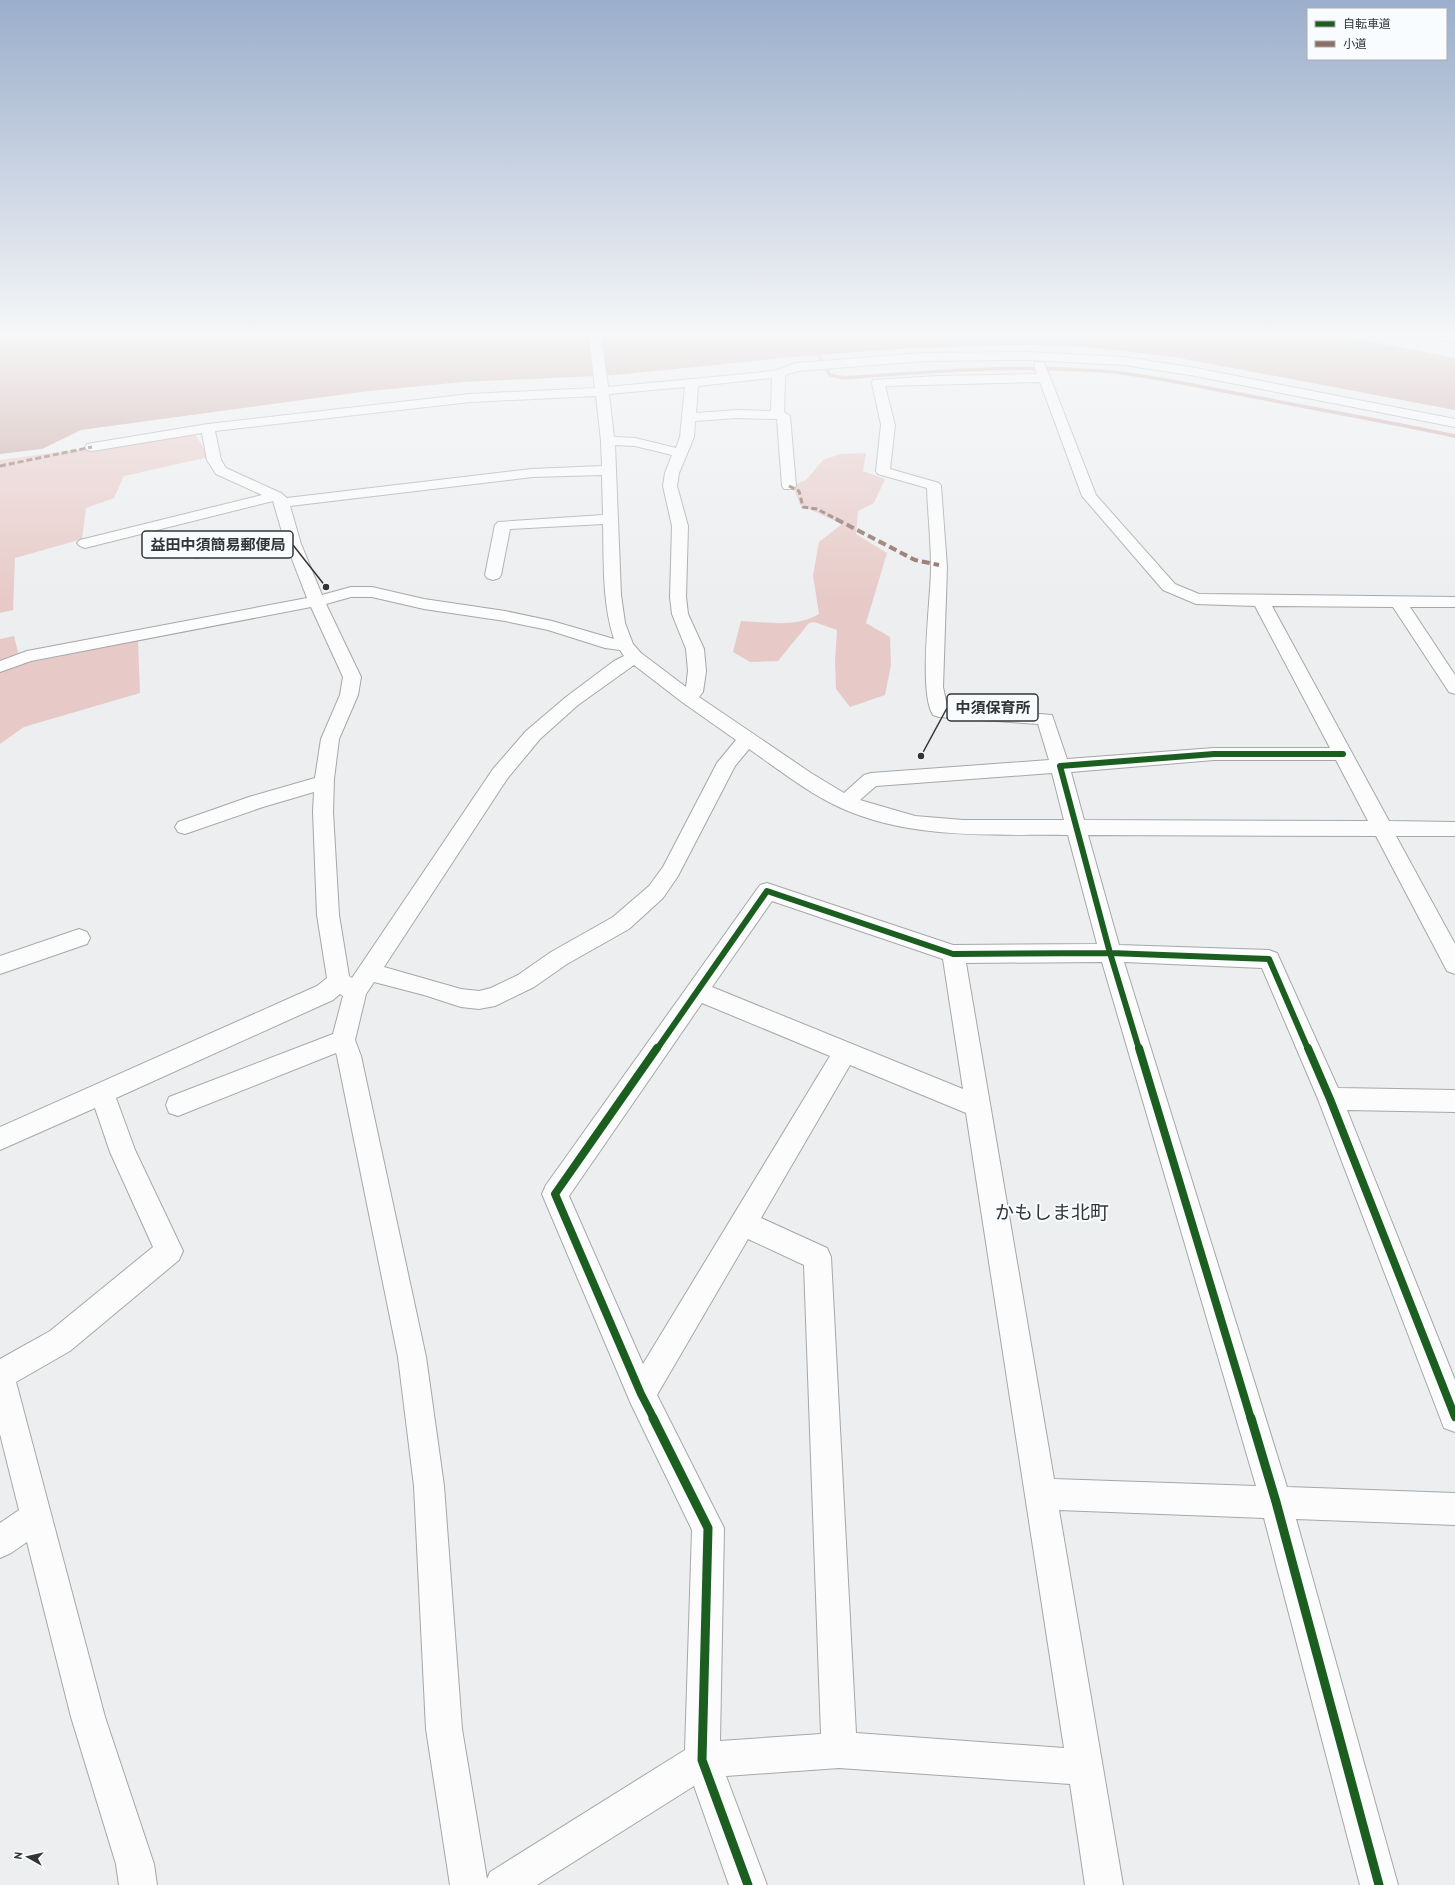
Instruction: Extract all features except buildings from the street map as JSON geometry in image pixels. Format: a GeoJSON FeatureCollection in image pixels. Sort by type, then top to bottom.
{"type":"FeatureCollection","features":[{"type":"Feature","properties":{"kind":"street"},"geometry":{"type":"LineString","coordinates":[[92,447],[208,428],[261,422]]}},
{"type":"Feature","properties":{"kind":"street"},"geometry":{"type":"LineString","coordinates":[[606,422],[608,442],[613,595],[617,623],[630,652]]}},
{"type":"Feature","properties":{"kind":"street"},"geometry":{"type":"LineString","coordinates":[[688,698],[694,692],[697,671],[695,648],[680,614],[678,598],[680,526],[670,486],[672,473],[687,436],[689,422]]}},
{"type":"Feature","properties":{"kind":"street"},"geometry":{"type":"LineString","coordinates":[[784,422],[790,486]]}},
{"type":"Feature","properties":{"kind":"street"},"geometry":{"type":"LineString","coordinates":[[887,422],[883,471],[934,486],[939,567],[934,687],[939,711],[1046,719],[1110,953],[1276,1502],[1379,1885]]}},
{"type":"Feature","properties":{"kind":"street"},"geometry":{"type":"LineString","coordinates":[[1061,422],[1089,496],[1169,587],[1196,599],[1261,601],[1455,602]]}},
{"type":"Feature","properties":{"kind":"street"},"geometry":{"type":"LineString","coordinates":[[208,428],[214,460],[220,471],[279,499],[303,571],[352,677],[349,695],[330,739],[324,782],[323,812],[328,915],[354,982]]}},
{"type":"Feature","properties":{"kind":"street"},"geometry":{"type":"LineString","coordinates":[[608,442],[635,442],[680,453]]}},
{"type":"Feature","properties":{"kind":"street"},"geometry":{"type":"LineString","coordinates":[[85,543],[279,499],[532,473],[609,470]]}},
{"type":"Feature","properties":{"kind":"street"},"geometry":{"type":"LineString","coordinates":[[493,575],[503,525],[610,519]]}},
{"type":"Feature","properties":{"kind":"street"},"geometry":{"type":"LineString","coordinates":[[196,553],[290,535]]}},
{"type":"Feature","properties":{"kind":"street"},"geometry":{"type":"LineString","coordinates":[[0,667],[27,656],[317,601],[351,592],[372,592],[424,604],[505,616],[552,626],[611,644],[630,652],[688,698],[804,778],[847,803],[872,812],[915,823],[963,827],[1455,829]]}},
{"type":"Feature","properties":{"kind":"street"},"geometry":{"type":"LineString","coordinates":[[1261,601],[1455,965]]}},
{"type":"Feature","properties":{"kind":"street"},"geometry":{"type":"LineString","coordinates":[[1398,601],[1455,688]]}},
{"type":"Feature","properties":{"kind":"street"},"geometry":{"type":"LineString","coordinates":[[469,1885],[444,1730],[429,1486],[412,1357],[349,1056],[343,1040],[354,982],[491,787],[514,757],[534,735],[572,701],[620,665],[630,652]]}},
{"type":"Feature","properties":{"kind":"street"},"geometry":{"type":"LineString","coordinates":[[0,1139],[325,993],[354,982],[424,986],[461,998],[479,1000],[495,997],[526,981],[559,958],[621,923],[656,892],[671,871],[695,822],[727,764],[741,746],[749,740]]}},
{"type":"Feature","properties":{"kind":"street"},"geometry":{"type":"LineString","coordinates":[[847,803],[855,793],[871,780],[1214,754],[1343,754]]}},
{"type":"Feature","properties":{"kind":"street"},"geometry":{"type":"LineString","coordinates":[[185,827],[256,802],[324,782]]}},
{"type":"Feature","properties":{"kind":"street"},"geometry":{"type":"LineString","coordinates":[[748,1885],[702,1760],[708,1528],[641,1394],[555,1194],[767,891],[953,954],[1110,953],[1269,959],[1330,1099],[1455,1417]]}},
{"type":"Feature","properties":{"kind":"street"},"geometry":{"type":"LineString","coordinates":[[0,965],[79,938]]}},
{"type":"Feature","properties":{"kind":"street"},"geometry":{"type":"LineString","coordinates":[[953,954],[1104,1885]]}},
{"type":"Feature","properties":{"kind":"street"},"geometry":{"type":"LineString","coordinates":[[697,991],[977,1106]]}},
{"type":"Feature","properties":{"kind":"street"},"geometry":{"type":"LineString","coordinates":[[178,1105],[343,1040]]}},
{"type":"Feature","properties":{"kind":"street"},"geometry":{"type":"LineString","coordinates":[[641,1394],[845,1052]]}},
{"type":"Feature","properties":{"kind":"street"},"geometry":{"type":"LineString","coordinates":[[102,1092],[123,1152],[169,1251],[60,1341],[0,1375],[88,1717],[135,1864],[138,1885]]}},
{"type":"Feature","properties":{"kind":"street"},"geometry":{"type":"LineString","coordinates":[[1330,1099],[1455,1100]]}},
{"type":"Feature","properties":{"kind":"street"},"geometry":{"type":"LineString","coordinates":[[743,1223],[816,1257],[839,1750]]}},
{"type":"Feature","properties":{"kind":"street"},"geometry":{"type":"LineString","coordinates":[[1041,1494],[1455,1509]]}},
{"type":"Feature","properties":{"kind":"street"},"geometry":{"type":"LineString","coordinates":[[0,1542],[37,1517]]}},
{"type":"Feature","properties":{"kind":"street"},"geometry":{"type":"LineString","coordinates":[[503,1885],[702,1760],[839,1750],[1085,1767]]}},
{"type":"Feature","properties":{"kind":"shaded area"},"geometry":{"type":"Polygon","coordinates":[[[0,422],[140,422],[81,430],[42,449],[0,454],[0,422]]]}},
{"type":"Feature","properties":{"kind":"shaded area"},"geometry":{"type":"Polygon","coordinates":[[[195,434],[209,457],[124,476],[114,498],[86,508],[82,539],[15,558],[13,610],[0,613],[0,460],[195,434]]]}},
{"type":"Feature","properties":{"kind":"shaded area"},"geometry":{"type":"Polygon","coordinates":[[[866,453],[863,471],[885,479],[874,503],[858,511],[856,534],[887,553],[866,623],[890,637],[891,665],[885,695],[850,707],[836,689],[835,661],[837,630],[814,622],[809,623],[778,661],[750,662],[733,652],[741,621],[791,623],[819,614],[813,575],[819,542],[842,524],[800,505],[793,486],[806,480],[823,460],[841,454],[866,453]]]}},
{"type":"Feature","properties":{"kind":"shaded area"},"geometry":{"type":"Polygon","coordinates":[[[14,636],[21,664],[138,641],[140,693],[24,727],[0,744],[0,639],[14,636]]]}},
{"type":"Feature","properties":{"kind":"waterway"},"geometry":{"type":"LineString","coordinates":[[1386,422],[1455,436]]}},
{"type":"Feature","properties":{"kind":"marked path"},"geometry":{"type":"LineString","coordinates":[[0,466],[92,447]]}},
{"type":"Feature","properties":{"kind":"marked path"},"geometry":{"type":"LineString","coordinates":[[789,486],[799,491],[803,507],[817,509],[915,560],[939,565]]}},
{"type":"Feature","properties":{"kind":"cycle path"},"geometry":{"type":"LineString","coordinates":[[1343,754],[1214,754],[1060,766],[1110,953],[1276,1502],[1379,1885]]}},
{"type":"Feature","properties":{"kind":"cycle path"},"geometry":{"type":"LineString","coordinates":[[748,1885],[702,1760],[708,1528],[641,1394],[555,1194],[767,891],[953,954],[1110,953],[1269,959],[1330,1099],[1455,1417]]}},
{"type":"Feature","properties":{"kind":"place","name":"益田中須簡易郵便局"},"geometry":{"type":"Point","coordinates":[326,587]}},
{"type":"Feature","properties":{"kind":"place","name":"中須保育所"},"geometry":{"type":"Point","coordinates":[921,756]}},
{"type":"Feature","properties":{"kind":"district","name":"かもしま北町"},"geometry":{"type":"Point","coordinates":[1052,1212]}}]}
